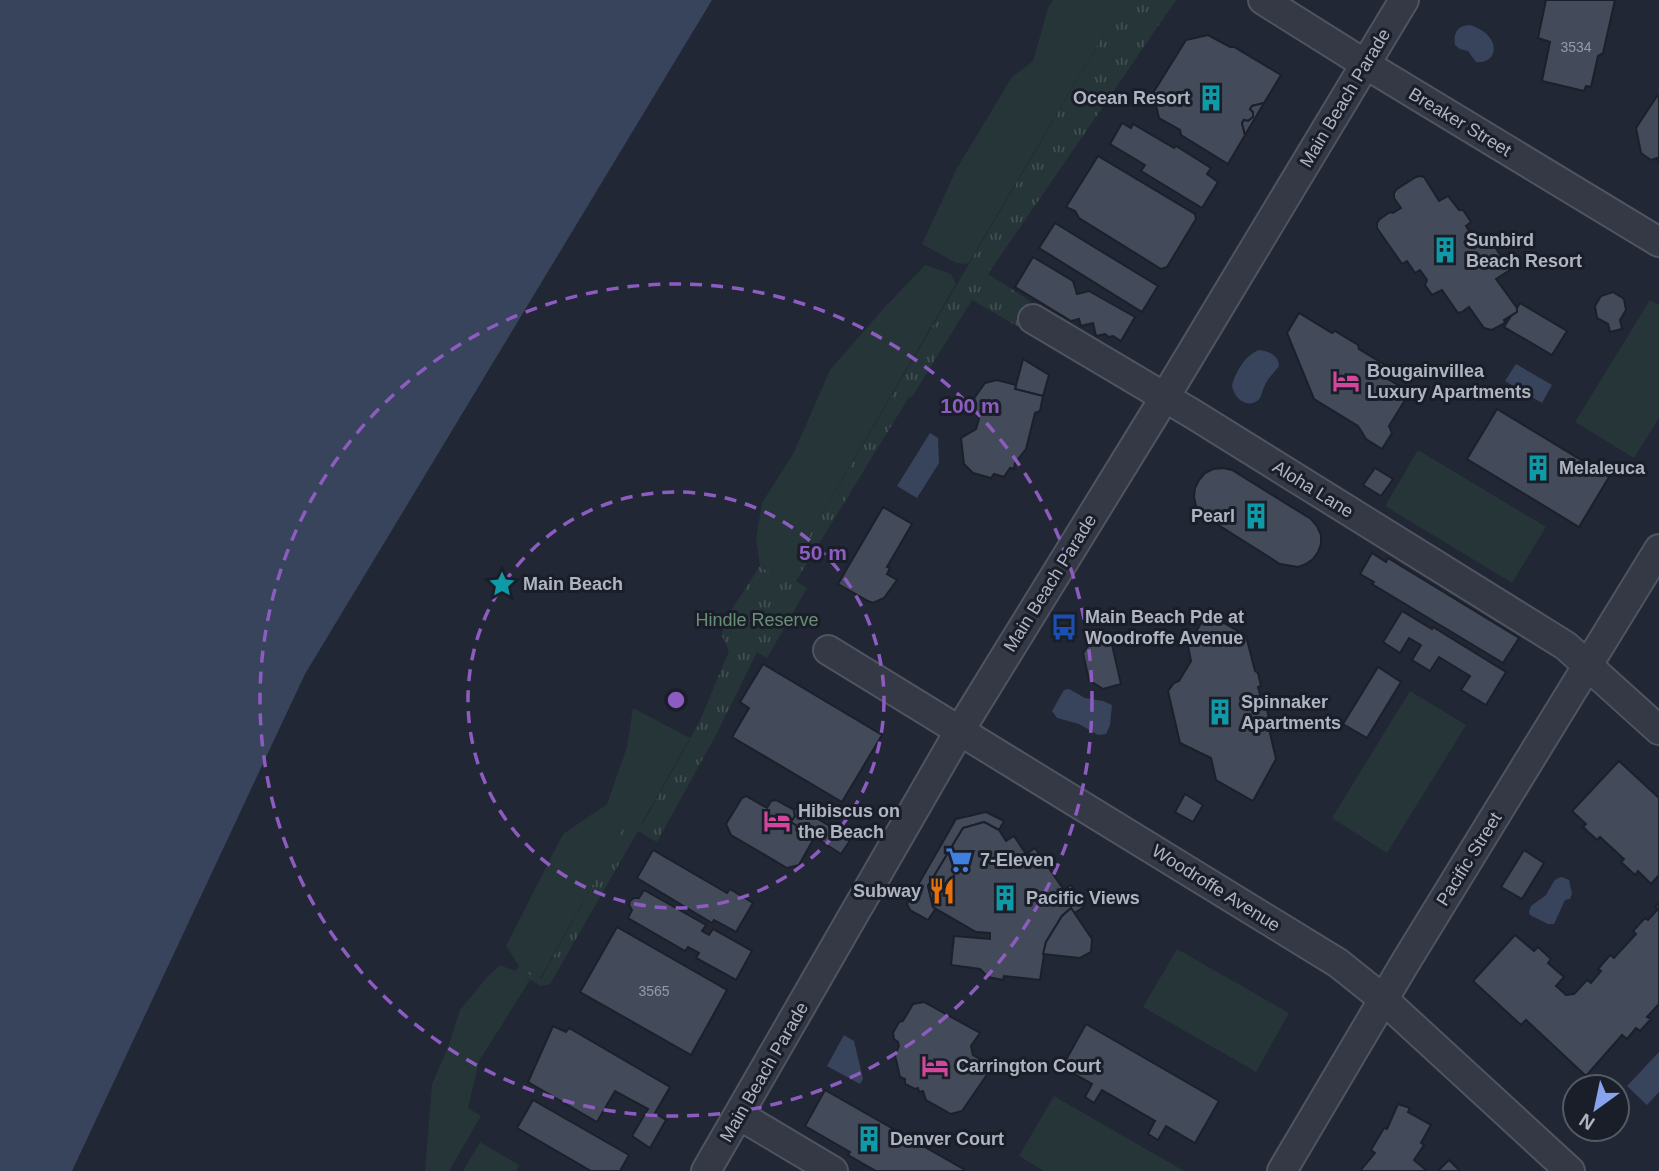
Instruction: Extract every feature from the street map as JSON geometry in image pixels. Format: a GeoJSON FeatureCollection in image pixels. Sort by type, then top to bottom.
{"type":"FeatureCollection","features":[{"type":"Feature","properties":{"kind":"street","name":"Breaker Street"},"geometry":{"type":"LineString","coordinates":[[1263,0],[1659,242]]}},
{"type":"Feature","properties":{"kind":"street","name":"Main Beach Parade"},"geometry":{"type":"LineString","coordinates":[[706,1171],[960,730],[1165,397],[1404,0]]}},
{"type":"Feature","properties":{"kind":"street","name":"Aloha Lane"},"geometry":{"type":"LineString","coordinates":[[1033,319],[1165,397],[1554,638],[1588,664],[1659,730]]}},
{"type":"Feature","properties":{"kind":"street","name":"Pacific Street"},"geometry":{"type":"LineString","coordinates":[[1282,1171],[1383,999],[1659,549]]}},
{"type":"Feature","properties":{"kind":"street","name":"Woodroffe Avenue"},"geometry":{"type":"LineString","coordinates":[[828,650],[1338,963],[1383,999],[1570,1171]]}},
{"type":"Feature","properties":{"kind":"street"},"geometry":{"type":"LineString","coordinates":[[739,1115],[834,1171]]}},
{"type":"Feature","properties":{"kind":"green space"},"geometry":{"type":"Polygon","coordinates":[[[1053,0],[1124,0],[968,264],[956,263],[922,244],[957,168],[1012,77],[1033,61],[1048,8],[1053,0]]]}},
{"type":"Feature","properties":{"kind":"green space","name":"Hindle Reserve"},"geometry":{"type":"Polygon","coordinates":[[[1124,0],[1176,0],[988,274],[1030,301],[1019,327],[972,300],[796,581],[807,588],[767,658],[757,652],[717,733],[657,842],[638,831],[550,984],[541,986],[515,971],[519,966],[541,979],[629,818],[642,825],[699,723],[729,651],[722,636],[724,621],[760,566],[779,579],[801,550],[1124,0]]]}},
{"type":"Feature","properties":{"kind":"green space"},"geometry":{"type":"Polygon","coordinates":[[[925,265],[951,274],[956,284],[801,550],[779,579],[760,566],[756,539],[762,503],[793,454],[830,370],[925,265]]]}},
{"type":"Feature","properties":{"kind":"green space"},"geometry":{"type":"Polygon","coordinates":[[[1650,300],[1659,305],[1659,418],[1634,458],[1575,422],[1650,300]]]}},
{"type":"Feature","properties":{"kind":"green space"},"geometry":{"type":"Polygon","coordinates":[[[1418,450],[1546,527],[1512,583],[1385,506],[1418,450]]]}},
{"type":"Feature","properties":{"kind":"green space"},"geometry":{"type":"Polygon","coordinates":[[[1410,691],[1466,725],[1387,853],[1332,818],[1410,691]]]}},
{"type":"Feature","properties":{"kind":"green space"},"geometry":{"type":"Polygon","coordinates":[[[633,708],[690,738],[641,825],[629,819],[540,979],[519,966],[506,946],[563,834],[607,804],[627,747],[633,708]]]}},
{"type":"Feature","properties":{"kind":"green space"},"geometry":{"type":"Polygon","coordinates":[[[1177,949],[1289,1013],[1256,1072],[1143,1007],[1177,949]]]}},
{"type":"Feature","properties":{"kind":"green space"},"geometry":{"type":"Polygon","coordinates":[[[500,965],[530,980],[479,1061],[468,1108],[481,1116],[449,1171],[425,1171],[432,1084],[460,1010],[500,965]]]}},
{"type":"Feature","properties":{"kind":"green space"},"geometry":{"type":"Polygon","coordinates":[[[1054,1096],[1184,1171],[1044,1171],[1019,1156],[1054,1096]]]}},
{"type":"Feature","properties":{"kind":"green space"},"geometry":{"type":"Polygon","coordinates":[[[480,1142],[519,1165],[516,1171],[463,1171],[480,1142]]]}},
{"type":"Feature","properties":{"kind":"water"},"geometry":{"type":"Polygon","coordinates":[[[0,0],[712,0],[305,674],[72,1171],[0,1171],[0,0]]]}},
{"type":"Feature","properties":{"kind":"water"},"geometry":{"type":"Polygon","coordinates":[[[1469,25],[1483,31],[1493,43],[1492,56],[1486,61],[1476,62],[1468,51],[1455,45],[1457,31],[1469,25]]]}},
{"type":"Feature","properties":{"kind":"water"},"geometry":{"type":"Polygon","coordinates":[[[1259,350],[1275,356],[1279,366],[1266,382],[1259,400],[1248,403],[1237,397],[1232,385],[1242,364],[1259,350]]]}},
{"type":"Feature","properties":{"kind":"water"},"geometry":{"type":"Polygon","coordinates":[[[1516,364],[1552,385],[1542,403],[1505,381],[1516,364]]]}},
{"type":"Feature","properties":{"kind":"water"},"geometry":{"type":"Polygon","coordinates":[[[930,433],[938,438],[939,463],[917,498],[897,486],[930,433]]]}},
{"type":"Feature","properties":{"kind":"water"},"geometry":{"type":"Polygon","coordinates":[[[1069,689],[1085,698],[1112,705],[1106,734],[1098,735],[1079,724],[1057,718],[1052,711],[1064,690],[1069,689]]]}},
{"type":"Feature","properties":{"kind":"water"},"geometry":{"type":"Polygon","coordinates":[[[1562,877],[1569,880],[1572,894],[1570,899],[1565,900],[1554,924],[1548,924],[1530,915],[1531,906],[1546,895],[1554,881],[1562,877]]]}},
{"type":"Feature","properties":{"kind":"water"},"geometry":{"type":"Polygon","coordinates":[[[844,1035],[854,1041],[863,1079],[860,1084],[827,1066],[844,1035]]]}},
{"type":"Feature","properties":{"kind":"water"},"geometry":{"type":"Polygon","coordinates":[[[1659,1052],[1659,1092],[1647,1105],[1631,1090],[1631,1082],[1659,1052]]]}},
{"type":"Feature","properties":{"kind":"building"},"geometry":{"type":"Polygon","coordinates":[[[1546,0],[1615,0],[1603,53],[1598,56],[1591,87],[1586,86],[1584,91],[1542,81],[1550,42],[1538,38],[1546,0]]]}},
{"type":"Feature","properties":{"kind":"building","name":"Ocean Resort"},"geometry":{"type":"Polygon","coordinates":[[[1208,35],[1281,75],[1264,103],[1250,109],[1253,117],[1242,123],[1245,135],[1228,164],[1159,118],[1153,93],[1186,40],[1208,35]]]}},
{"type":"Feature","properties":{"kind":"building"},"geometry":{"type":"Polygon","coordinates":[[[1657,96],[1659,164],[1657,158],[1651,160],[1641,153],[1636,128],[1657,96]]]}},
{"type":"Feature","properties":{"kind":"building"},"geometry":{"type":"Polygon","coordinates":[[[1264,103],[1245,135],[1242,123],[1253,117],[1250,109],[1264,103]]]}},
{"type":"Feature","properties":{"kind":"building"},"geometry":{"type":"Polygon","coordinates":[[[1122,123],[1131,128],[1133,124],[1211,168],[1207,174],[1218,182],[1202,208],[1141,171],[1145,165],[1110,144],[1122,123]]]}},
{"type":"Feature","properties":{"kind":"building"},"geometry":{"type":"Polygon","coordinates":[[[1098,156],[1195,214],[1196,219],[1167,267],[1161,269],[1079,218],[1075,211],[1066,207],[1098,156]]]}},
{"type":"Feature","properties":{"kind":"building","name":"Sunbird Beach Resort"},"geometry":{"type":"Polygon","coordinates":[[[1421,176],[1439,201],[1448,196],[1459,210],[1463,210],[1471,222],[1466,226],[1474,239],[1486,233],[1510,270],[1496,279],[1517,308],[1517,312],[1492,330],[1484,328],[1469,307],[1458,313],[1442,290],[1432,295],[1420,270],[1415,273],[1407,261],[1402,264],[1377,228],[1380,219],[1401,208],[1394,198],[1397,189],[1421,176]]]}},
{"type":"Feature","properties":{"kind":"building"},"geometry":{"type":"Polygon","coordinates":[[[1055,223],[1158,286],[1142,312],[1039,248],[1055,223]]]}},
{"type":"Feature","properties":{"kind":"building"},"geometry":{"type":"Polygon","coordinates":[[[1033,257],[1073,281],[1077,294],[1089,291],[1135,317],[1121,341],[1105,334],[1096,336],[1093,323],[1081,326],[1079,319],[1071,321],[1015,287],[1033,257]]]}},
{"type":"Feature","properties":{"kind":"building"},"geometry":{"type":"Polygon","coordinates":[[[1613,292],[1624,299],[1626,310],[1620,320],[1622,329],[1610,332],[1608,324],[1597,318],[1595,306],[1601,296],[1613,292]]]}},
{"type":"Feature","properties":{"kind":"building"},"geometry":{"type":"Polygon","coordinates":[[[1520,303],[1567,331],[1552,355],[1504,327],[1517,312],[1520,303]]]}},
{"type":"Feature","properties":{"kind":"building"},"geometry":{"type":"Polygon","coordinates":[[[1299,313],[1358,345],[1359,349],[1385,365],[1379,374],[1410,392],[1389,426],[1392,433],[1382,449],[1366,439],[1358,426],[1314,399],[1287,333],[1299,313]]]}},
{"type":"Feature","properties":{"kind":"building"},"geometry":{"type":"Polygon","coordinates":[[[1023,359],[1049,375],[1043,396],[1015,389],[1023,359]]]}},
{"type":"Feature","properties":{"kind":"building"},"geometry":{"type":"Polygon","coordinates":[[[997,380],[1016,385],[1015,389],[1043,396],[1040,411],[1035,413],[1026,449],[1015,463],[1014,469],[1010,468],[1004,477],[994,474],[991,478],[973,473],[964,464],[961,438],[976,429],[979,419],[970,404],[985,383],[997,380]]]}},
{"type":"Feature","properties":{"kind":"building","name":"Melaleuca"},"geometry":{"type":"Polygon","coordinates":[[[1497,409],[1609,477],[1579,527],[1467,459],[1497,409]]]}},
{"type":"Feature","properties":{"kind":"building","name":"Pearl"},"geometry":{"type":"Polygon","coordinates":[[[1223,468],[1232,470],[1311,519],[1321,535],[1321,544],[1313,559],[1298,567],[1280,564],[1201,514],[1196,506],[1195,488],[1205,473],[1223,468]]]}},
{"type":"Feature","properties":{"kind":"building"},"geometry":{"type":"Polygon","coordinates":[[[1375,468],[1393,479],[1381,496],[1363,485],[1375,468]]]}},
{"type":"Feature","properties":{"kind":"building"},"geometry":{"type":"Polygon","coordinates":[[[883,507],[912,524],[887,567],[890,568],[887,574],[897,580],[884,598],[873,603],[838,584],[883,507]]]}},
{"type":"Feature","properties":{"kind":"building"},"geometry":{"type":"Polygon","coordinates":[[[1372,553],[1386,562],[1388,558],[1519,638],[1503,663],[1372,584],[1374,582],[1360,574],[1372,553]]]}},
{"type":"Feature","properties":{"kind":"building"},"geometry":{"type":"Polygon","coordinates":[[[1402,611],[1506,672],[1486,705],[1461,690],[1470,676],[1439,657],[1430,671],[1412,660],[1421,645],[1409,638],[1400,653],[1383,642],[1402,611]]]}},
{"type":"Feature","properties":{"kind":"building","name":"Spinnaker Apartments"},"geometry":{"type":"Polygon","coordinates":[[[1207,613],[1246,636],[1255,671],[1258,673],[1263,706],[1266,705],[1276,759],[1253,801],[1216,780],[1211,758],[1180,743],[1168,691],[1179,681],[1191,661],[1188,646],[1207,613]]]}},
{"type":"Feature","properties":{"kind":"building"},"geometry":{"type":"Polygon","coordinates":[[[1110,636],[1121,684],[1103,689],[1089,680],[1083,653],[1092,641],[1110,636]]]}},
{"type":"Feature","properties":{"kind":"building"},"geometry":{"type":"Polygon","coordinates":[[[763,664],[882,735],[842,802],[732,737],[749,708],[740,702],[763,664]]]}},
{"type":"Feature","properties":{"kind":"building"},"geometry":{"type":"Polygon","coordinates":[[[1378,667],[1401,682],[1367,738],[1343,724],[1378,667]]]}},
{"type":"Feature","properties":{"kind":"building"},"geometry":{"type":"Polygon","coordinates":[[[1619,761],[1659,798],[1659,875],[1651,884],[1638,871],[1635,875],[1621,862],[1624,859],[1600,837],[1597,840],[1583,827],[1586,824],[1572,811],[1619,761]]]}},
{"type":"Feature","properties":{"kind":"building"},"geometry":{"type":"Polygon","coordinates":[[[1185,794],[1203,805],[1193,822],[1175,812],[1185,794]]]}},
{"type":"Feature","properties":{"kind":"building"},"geometry":{"type":"Polygon","coordinates":[[[746,796],[767,808],[771,801],[776,800],[794,810],[795,816],[791,822],[812,834],[813,840],[799,865],[787,868],[731,835],[726,824],[746,796]]]}},
{"type":"Feature","properties":{"kind":"building"},"geometry":{"type":"Polygon","coordinates":[[[798,807],[851,839],[841,854],[791,822],[795,816],[794,810],[798,807]]]}},
{"type":"Feature","properties":{"kind":"building"},"geometry":{"type":"Polygon","coordinates":[[[986,812],[1004,821],[999,830],[984,822],[963,828],[928,886],[933,907],[936,908],[928,920],[910,910],[907,904],[956,819],[986,812]]]}},
{"type":"Feature","properties":{"kind":"building","name":"Pacific Views"},"geometry":{"type":"Polygon","coordinates":[[[984,822],[999,830],[1006,841],[1014,836],[1026,854],[1035,848],[1064,890],[1071,885],[1084,907],[1074,913],[1071,908],[1062,916],[1046,942],[1040,980],[1004,976],[1003,980],[988,977],[980,969],[951,965],[954,936],[990,939],[990,933],[976,932],[933,907],[928,886],[963,828],[984,822]]]}},
{"type":"Feature","properties":{"kind":"building"},"geometry":{"type":"Polygon","coordinates":[[[653,850],[727,893],[730,889],[753,903],[736,932],[714,920],[712,923],[637,878],[653,850]]]}},
{"type":"Feature","properties":{"kind":"building"},"geometry":{"type":"Polygon","coordinates":[[[1524,850],[1544,863],[1522,899],[1501,887],[1524,850]]]}},
{"type":"Feature","properties":{"kind":"building"},"geometry":{"type":"Polygon","coordinates":[[[644,890],[706,925],[702,931],[709,935],[713,929],[752,951],[736,980],[696,958],[699,953],[688,947],[685,951],[628,918],[632,910],[630,901],[639,898],[644,890]]]}},
{"type":"Feature","properties":{"kind":"building"},"geometry":{"type":"Polygon","coordinates":[[[1659,903],[1659,1004],[1647,1017],[1651,1019],[1640,1031],[1636,1028],[1627,1039],[1622,1035],[1589,1073],[1583,1073],[1526,1020],[1521,1025],[1473,981],[1515,935],[1534,951],[1538,947],[1551,959],[1548,963],[1564,977],[1556,986],[1566,995],[1574,994],[1587,980],[1591,983],[1601,971],[1598,969],[1610,955],[1614,958],[1636,934],[1633,931],[1658,909],[1655,907],[1659,903]]]}},
{"type":"Feature","properties":{"kind":"building"},"geometry":{"type":"Polygon","coordinates":[[[1071,908],[1092,939],[1091,952],[1080,958],[1043,954],[1046,942],[1062,916],[1071,908]]]}},
{"type":"Feature","properties":{"kind":"building"},"geometry":{"type":"Polygon","coordinates":[[[617,927],[727,990],[691,1055],[580,992],[617,927]]]}},
{"type":"Feature","properties":{"kind":"building"},"geometry":{"type":"Polygon","coordinates":[[[924,1002],[980,1033],[971,1046],[973,1055],[993,1066],[962,1111],[951,1114],[926,1100],[923,1091],[919,1092],[918,1088],[905,1084],[905,1079],[900,1077],[895,1055],[899,1046],[893,1033],[913,1004],[924,1002]]]}},
{"type":"Feature","properties":{"kind":"building"},"geometry":{"type":"Polygon","coordinates":[[[1086,1024],[1219,1101],[1195,1143],[1166,1126],[1158,1140],[1148,1134],[1155,1121],[1102,1090],[1094,1103],[1085,1097],[1092,1084],[1062,1067],[1086,1024]]]}},
{"type":"Feature","properties":{"kind":"building"},"geometry":{"type":"Polygon","coordinates":[[[553,1026],[566,1032],[569,1028],[670,1087],[655,1113],[666,1120],[650,1148],[632,1136],[648,1109],[615,1091],[597,1122],[528,1082],[553,1026]]]}},
{"type":"Feature","properties":{"kind":"building","name":"Denver Court"},"geometry":{"type":"Polygon","coordinates":[[[825,1090],[965,1170],[876,1171],[848,1155],[850,1152],[805,1126],[825,1090]]]}},
{"type":"Feature","properties":{"kind":"building"},"geometry":{"type":"Polygon","coordinates":[[[533,1100],[629,1155],[620,1171],[591,1171],[517,1128],[533,1100]]]}},
{"type":"Feature","properties":{"kind":"building"},"geometry":{"type":"Polygon","coordinates":[[[1398,1104],[1410,1108],[1408,1112],[1431,1125],[1421,1143],[1424,1145],[1414,1160],[1427,1171],[1360,1171],[1375,1153],[1371,1150],[1384,1128],[1387,1129],[1398,1104]]]}},
{"type":"Feature","properties":{"kind":"building"},"geometry":{"type":"Polygon","coordinates":[[[1449,1160],[1460,1171],[1438,1171],[1449,1160]]]}},
{"type":"Feature","properties":{"kind":"place","name":"Ocean Resort"},"geometry":{"type":"Point","coordinates":[1211,98]}},
{"type":"Feature","properties":{"kind":"place","name":"Sunbird Beach Resort"},"geometry":{"type":"Point","coordinates":[1445,250]}},
{"type":"Feature","properties":{"kind":"place","name":"Bougainvillea Luxury Apartments"},"geometry":{"type":"Point","coordinates":[1346,381]}},
{"type":"Feature","properties":{"kind":"place","name":"Melaleuca"},"geometry":{"type":"Point","coordinates":[1538,468]}},
{"type":"Feature","properties":{"kind":"place","name":"Pearl"},"geometry":{"type":"Point","coordinates":[1256,516]}},
{"type":"Feature","properties":{"kind":"place","name":"Main Beach"},"geometry":{"type":"Point","coordinates":[502,584]}},
{"type":"Feature","properties":{"kind":"place","name":"Main Beach Pde at Woodroffe Avenue"},"geometry":{"type":"Point","coordinates":[1064,627]}},
{"type":"Feature","properties":{"kind":"place","name":"Spinnaker Apartments"},"geometry":{"type":"Point","coordinates":[1220,712]}},
{"type":"Feature","properties":{"kind":"place","name":"Hibiscus on the Beach"},"geometry":{"type":"Point","coordinates":[777,821]}},
{"type":"Feature","properties":{"kind":"place","name":"7-Eleven"},"geometry":{"type":"Point","coordinates":[959,860]}},
{"type":"Feature","properties":{"kind":"place","name":"Subway"},"geometry":{"type":"Point","coordinates":[942,891]}},
{"type":"Feature","properties":{"kind":"place","name":"Pacific Views"},"geometry":{"type":"Point","coordinates":[1005,898]}},
{"type":"Feature","properties":{"kind":"place","name":"Carrington Court"},"geometry":{"type":"Point","coordinates":[935,1066]}},
{"type":"Feature","properties":{"kind":"place","name":"Denver Court"},"geometry":{"type":"Point","coordinates":[869,1139]}}]}
